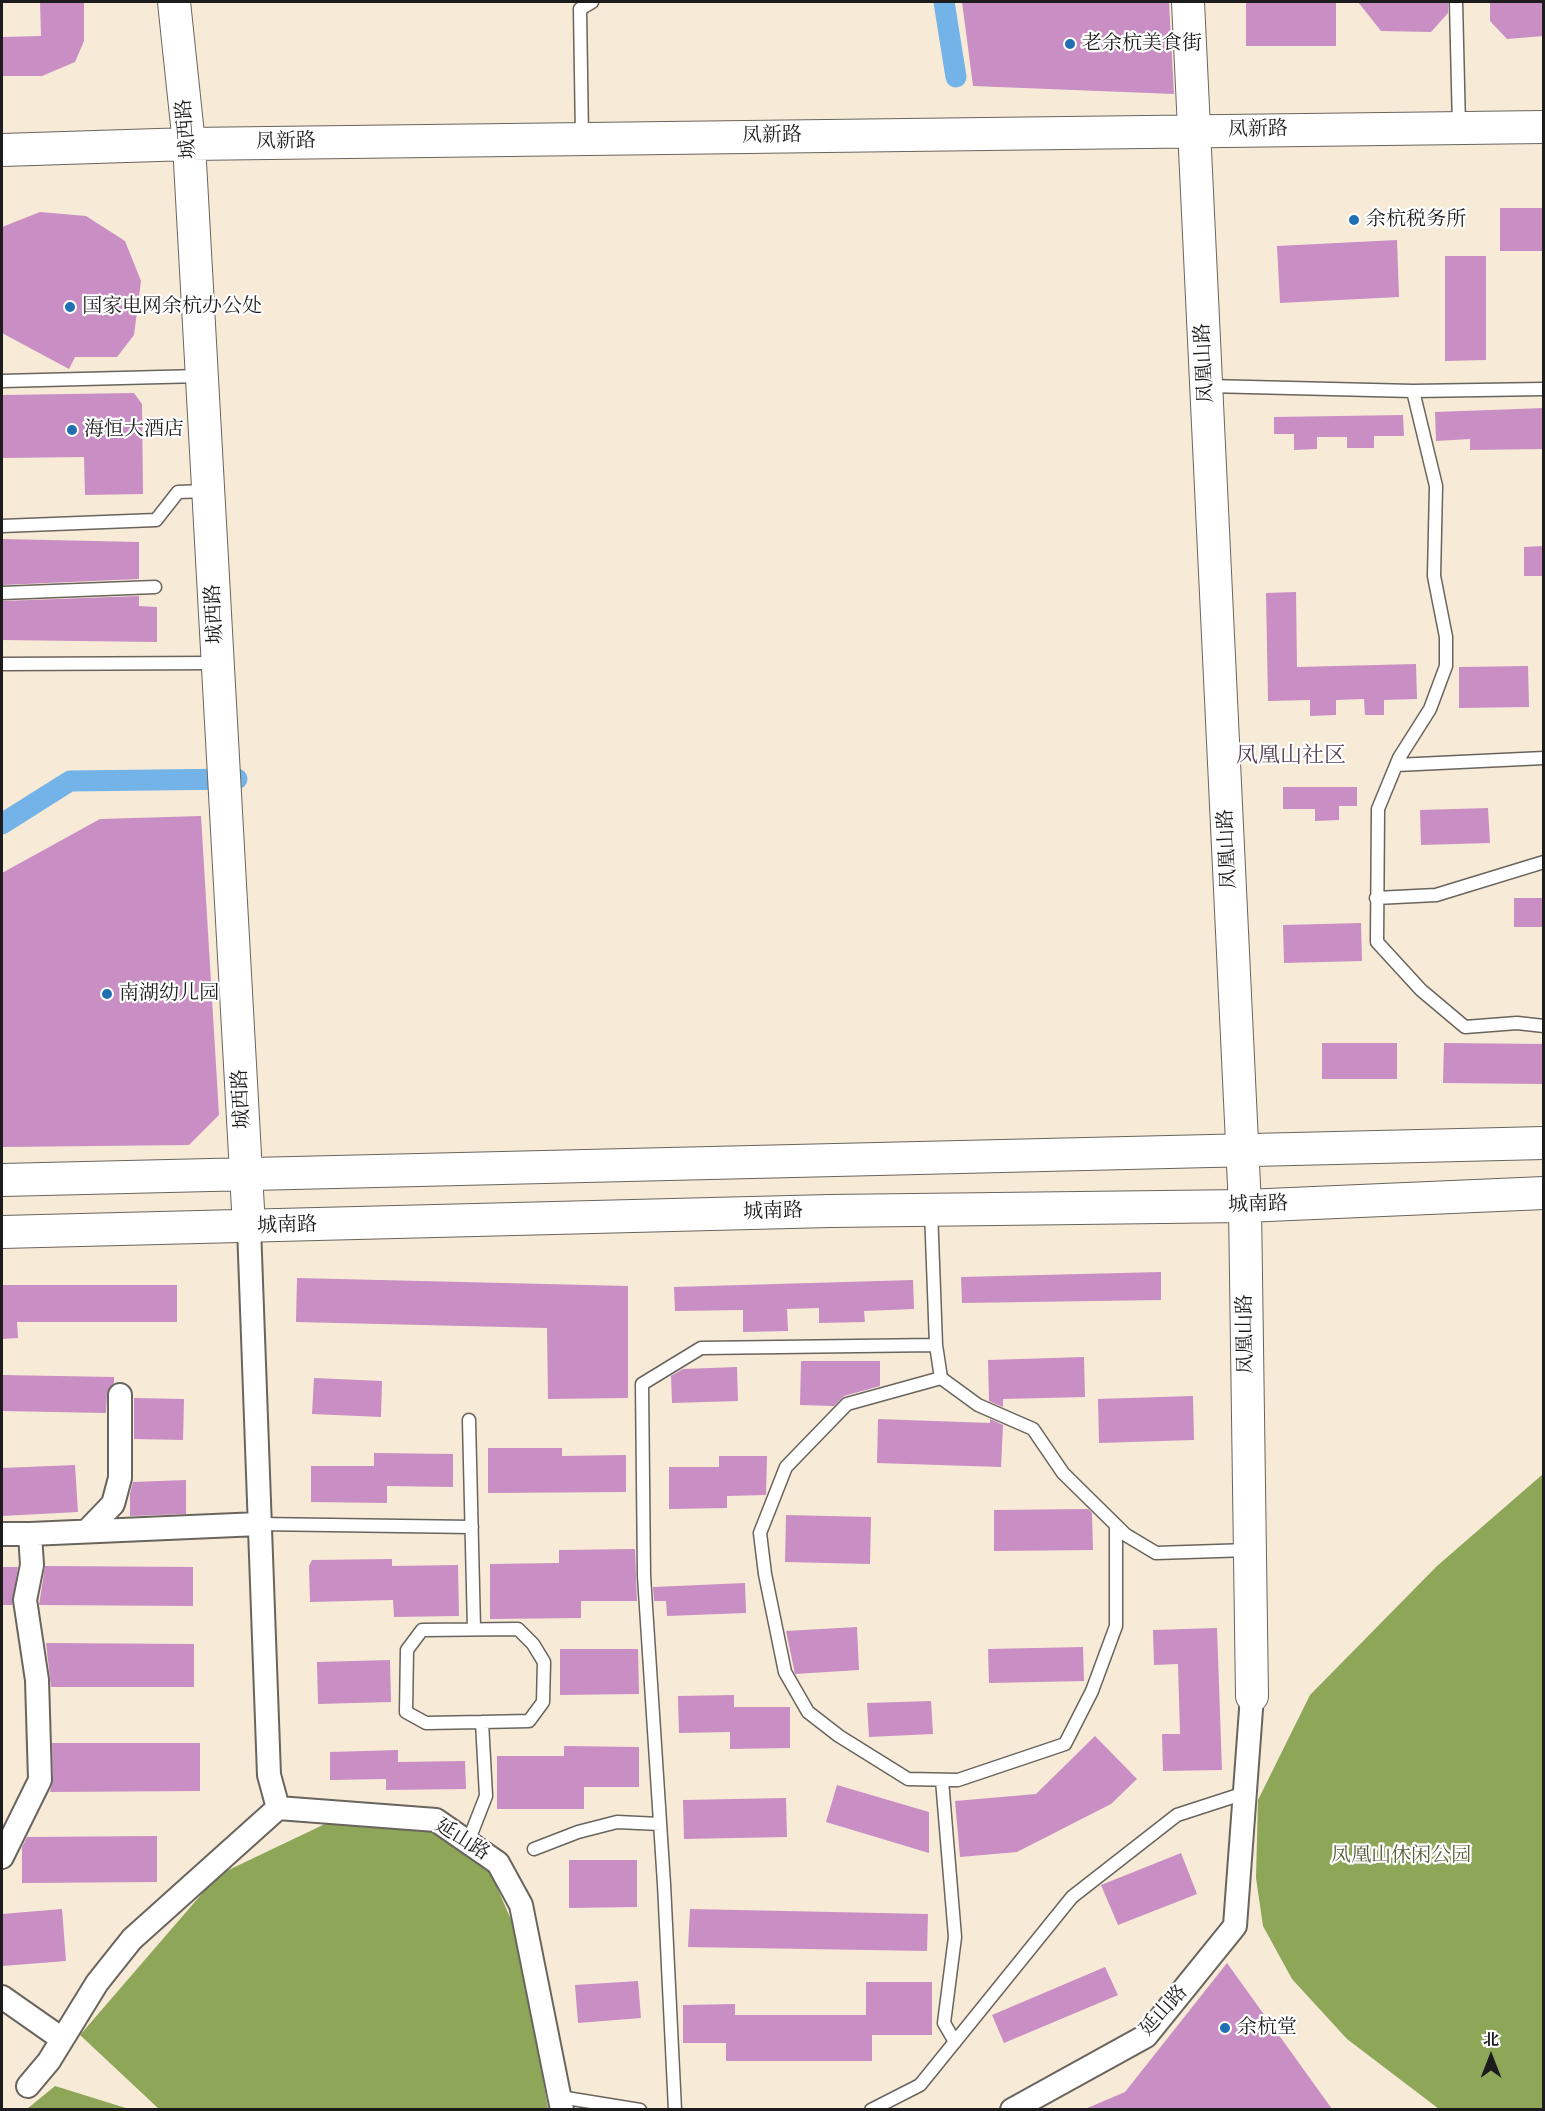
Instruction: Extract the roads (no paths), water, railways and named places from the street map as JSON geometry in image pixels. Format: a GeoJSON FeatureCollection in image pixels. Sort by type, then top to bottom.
{"type":"FeatureCollection","features":[{"type":"Feature","properties":{"kind":"main road","name":"城西路"},"geometry":{"type":"LineString","coordinates":[[174,2],[189,144],[249,1227]]}},
{"type":"Feature","properties":{"kind":"main road","name":"凤凰山路"},"geometry":{"type":"LineString","coordinates":[[1188,2],[1245,1206],[1252,1696]]}},
{"type":"Feature","properties":{"kind":"main road","name":"凤新路"},"geometry":{"type":"LineString","coordinates":[[2,150],[189,144],[1544,127]]}},
{"type":"Feature","properties":{"kind":"main road"},"geometry":{"type":"LineString","coordinates":[[2,1180],[1544,1143]]}},
{"type":"Feature","properties":{"kind":"main road","name":"城南路"},"geometry":{"type":"LineString","coordinates":[[2,1232],[931,1210],[1245,1206],[1544,1193]]}},
{"type":"Feature","properties":{"kind":"street"},"geometry":{"type":"LineString","coordinates":[[28,2086],[63,2039],[97,1983],[132,1939],[278,1808],[269,1775],[249,1227]]}},
{"type":"Feature","properties":{"kind":"street"},"geometry":{"type":"LineString","coordinates":[[87,1531],[113,1504],[120,1478],[120,1395]]}},
{"type":"Feature","properties":{"kind":"street"},"geometry":{"type":"LineString","coordinates":[[2,1534],[260,1524]]}},
{"type":"Feature","properties":{"kind":"street"},"geometry":{"type":"LineString","coordinates":[[2,1857],[40,1780],[37,1680],[25,1600],[32,1565],[30,1533]]}},
{"type":"Feature","properties":{"kind":"street"},"geometry":{"type":"LineString","coordinates":[[1249,1792],[1252,1696]]}},
{"type":"Feature","properties":{"kind":"street","name":"延山路"},"geometry":{"type":"LineString","coordinates":[[1012,2109],[1146,2036],[1235,1926],[1249,1792]]}},
{"type":"Feature","properties":{"kind":"street","name":"延山路"},"geometry":{"type":"LineString","coordinates":[[278,1808],[436,1820],[498,1863],[521,1905],[561,2103]]}},
{"type":"Feature","properties":{"kind":"street"},"geometry":{"type":"LineString","coordinates":[[2,1997],[63,2039]]}},
{"type":"Feature","properties":{"kind":"lane"},"geometry":{"type":"LineString","coordinates":[[582,139],[577,5],[592,2]]}},
{"type":"Feature","properties":{"kind":"lane"},"geometry":{"type":"LineString","coordinates":[[1456,2],[1459,128]]}},
{"type":"Feature","properties":{"kind":"lane"},"geometry":{"type":"LineString","coordinates":[[2,381],[202,376]]}},
{"type":"Feature","properties":{"kind":"lane"},"geometry":{"type":"LineString","coordinates":[[1206,386],[1413,391],[1544,389]]}},
{"type":"Feature","properties":{"kind":"lane"},"geometry":{"type":"LineString","coordinates":[[1413,391],[1436,486],[1434,576],[1446,637],[1446,666],[1430,708],[1396,765],[1378,809],[1377,942],[1421,990],[1465,1027],[1517,1023],[1544,1026]]}},
{"type":"Feature","properties":{"kind":"lane"},"geometry":{"type":"LineString","coordinates":[[2,526],[156,520],[178,492],[208,491]]}},
{"type":"Feature","properties":{"kind":"lane"},"geometry":{"type":"LineString","coordinates":[[2,593],[155,587]]}},
{"type":"Feature","properties":{"kind":"lane"},"geometry":{"type":"LineString","coordinates":[[2,664],[218,663]]}},
{"type":"Feature","properties":{"kind":"lane"},"geometry":{"type":"LineString","coordinates":[[1396,765],[1544,758]]}},
{"type":"Feature","properties":{"kind":"lane"},"geometry":{"type":"LineString","coordinates":[[1376,898],[1436,895],[1544,862]]}},
{"type":"Feature","properties":{"kind":"lane"},"geometry":{"type":"LineString","coordinates":[[931,1210],[936,1346],[941,1378],[978,1405],[1033,1429],[1063,1473],[1126,1535],[1156,1553],[1249,1550]]}},
{"type":"Feature","properties":{"kind":"lane"},"geometry":{"type":"LineString","coordinates":[[675,2109],[644,1576],[642,1384],[700,1348],[936,1346]]}},
{"type":"Feature","properties":{"kind":"lane"},"geometry":{"type":"LineString","coordinates":[[941,1378],[847,1404],[786,1467],[760,1533],[765,1574],[785,1672],[808,1712],[839,1736],[908,1779],[958,1780],[1065,1744],[1092,1691],[1116,1626],[1116,1525]]}},
{"type":"Feature","properties":{"kind":"lane"},"geometry":{"type":"LineString","coordinates":[[469,1420],[474,1629]]}},
{"type":"Feature","properties":{"kind":"lane"},"geometry":{"type":"LineString","coordinates":[[260,1524],[472,1527]]}},
{"type":"Feature","properties":{"kind":"lane"},"geometry":{"type":"LineString","coordinates":[[518,1629],[533,1644],[544,1662],[543,1702],[529,1721],[482,1722],[426,1723],[406,1713],[407,1650],[422,1630],[518,1629]]}},
{"type":"Feature","properties":{"kind":"lane"},"geometry":{"type":"LineString","coordinates":[[468,1842],[486,1796],[482,1722]]}},
{"type":"Feature","properties":{"kind":"lane"},"geometry":{"type":"LineString","coordinates":[[942,1780],[955,1937],[944,2023],[955,2042]]}},
{"type":"Feature","properties":{"kind":"lane"},"geometry":{"type":"LineString","coordinates":[[871,2109],[920,2085],[1072,1897],[1177,1815],[1249,1792]]}},
{"type":"Feature","properties":{"kind":"lane"},"geometry":{"type":"LineString","coordinates":[[534,1849],[578,1832],[616,1822],[660,1824]]}},
{"type":"Feature","properties":{"kind":"lane"},"geometry":{"type":"LineString","coordinates":[[561,2103],[640,2109]]}},
{"type":"Feature","properties":{"kind":"waterway"},"geometry":{"type":"LineString","coordinates":[[944,2],[956,77]]}},
{"type":"Feature","properties":{"kind":"waterway"},"geometry":{"type":"LineString","coordinates":[[2,824],[70,781],[237,779]]}},
{"type":"Feature","properties":{"kind":"place","name":"老余杭美食街"},"geometry":{"type":"Point","coordinates":[1070,44]}},
{"type":"Feature","properties":{"kind":"place","name":"余杭税务所"},"geometry":{"type":"Point","coordinates":[1354,220]}},
{"type":"Feature","properties":{"kind":"place","name":"国家电网余杭办公处"},"geometry":{"type":"Point","coordinates":[70,307]}},
{"type":"Feature","properties":{"kind":"place","name":"海恒大酒店"},"geometry":{"type":"Point","coordinates":[72,430]}},
{"type":"Feature","properties":{"kind":"place","name":"南湖幼儿园"},"geometry":{"type":"Point","coordinates":[107,994]}},
{"type":"Feature","properties":{"kind":"place","name":"余杭堂"},"geometry":{"type":"Point","coordinates":[1225,2028]}},
{"type":"Feature","properties":{"kind":"district","name":"凤凰山社区"},"geometry":{"type":"Point","coordinates":[1291,756]}},
{"type":"Feature","properties":{"kind":"park label","name":"凤凰山休闲公园"},"geometry":{"type":"Point","coordinates":[1401,1856]}}]}
